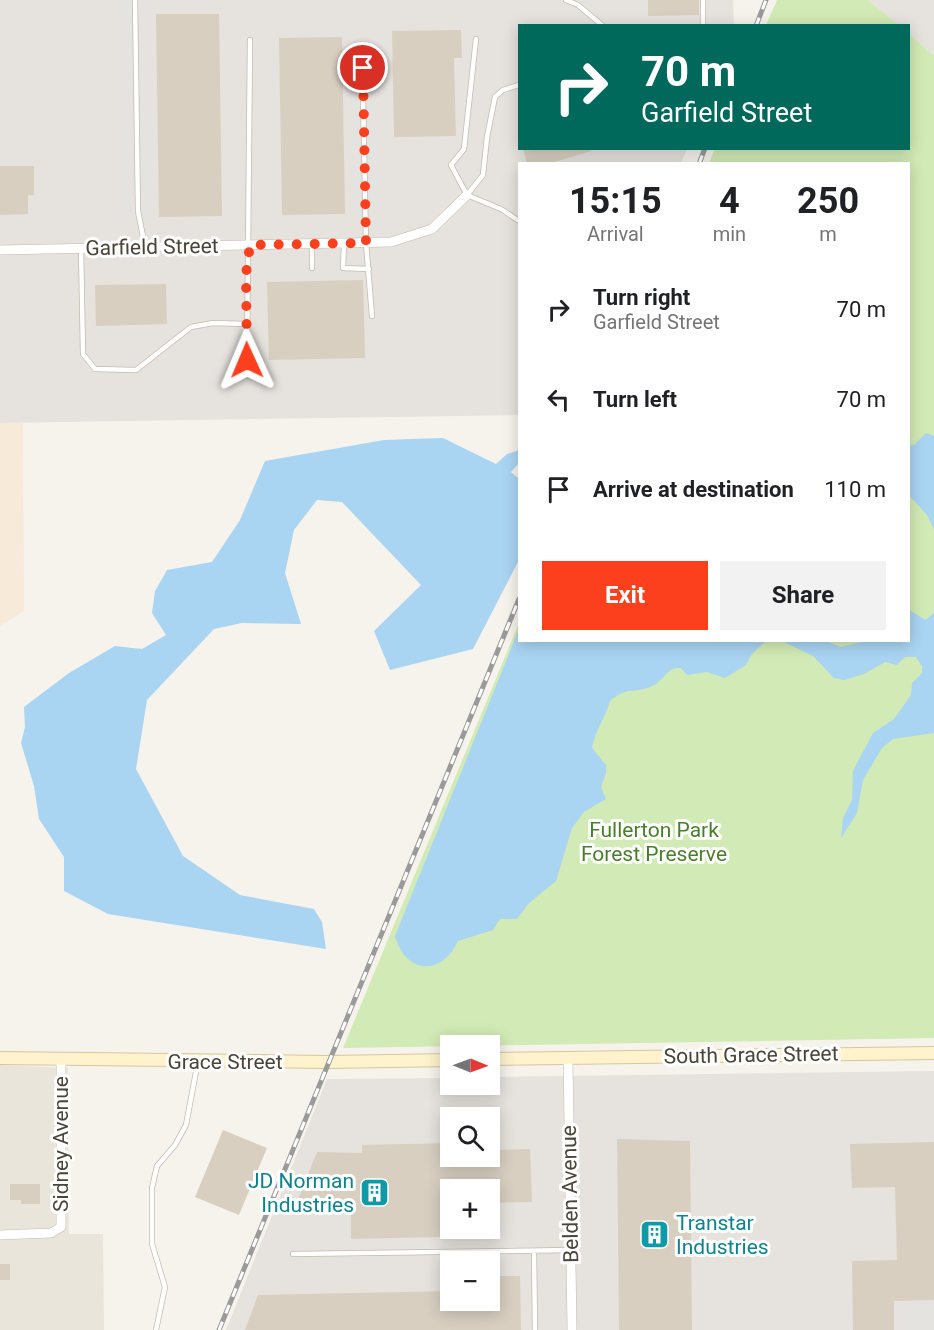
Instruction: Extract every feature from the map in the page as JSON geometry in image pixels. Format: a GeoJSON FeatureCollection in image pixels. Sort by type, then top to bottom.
{"type":"FeatureCollection","features":[{"type":"Feature","properties":{"kind":"street","name":"Garfield Street"},"geometry":{"type":"LineString","coordinates":[[0,250],[366,243],[406,240],[432,229],[467,195]]}},
{"type":"Feature","properties":{"kind":"street","name":"South Grace Street"},"geometry":{"type":"LineString","coordinates":[[568,1058],[934,1053]]}},
{"type":"Feature","properties":{"kind":"street","name":"Grace Street"},"geometry":{"type":"LineString","coordinates":[[0,1058],[198,1062],[440,1060]]}},
{"type":"Feature","properties":{"kind":"street"},"geometry":{"type":"LineString","coordinates":[[500,1059],[568,1058]]}},
{"type":"Feature","properties":{"kind":"street","name":"Belden Avenue"},"geometry":{"type":"LineString","coordinates":[[568,1058],[572,1330]]}},
{"type":"Feature","properties":{"kind":"street","name":"Sidney Avenue"},"geometry":{"type":"LineString","coordinates":[[0,1235],[51,1233],[62,1227],[62,1060]]}},
{"type":"Feature","properties":{"kind":"lane"},"geometry":{"type":"LineString","coordinates":[[135,0],[138,211],[146,247]]}},
{"type":"Feature","properties":{"kind":"lane"},"geometry":{"type":"LineString","coordinates":[[566,0],[578,6],[600,24]]}},
{"type":"Feature","properties":{"kind":"lane"},"geometry":{"type":"LineString","coordinates":[[703,0],[703,24]]}},
{"type":"Feature","properties":{"kind":"lane"},"geometry":{"type":"LineString","coordinates":[[476,39],[464,149],[451,165],[467,195],[501,209],[518,220]]}},
{"type":"Feature","properties":{"kind":"lane"},"geometry":{"type":"LineString","coordinates":[[247,360],[246,260],[250,245],[249,40]]}},
{"type":"Feature","properties":{"kind":"lane"},"geometry":{"type":"LineString","coordinates":[[363,46],[366,243],[372,316]]}},
{"type":"Feature","properties":{"kind":"lane"},"geometry":{"type":"LineString","coordinates":[[467,195],[483,175],[487,137],[495,97],[503,90],[518,85]]}},
{"type":"Feature","properties":{"kind":"lane"},"geometry":{"type":"LineString","coordinates":[[344,243],[343,268],[369,270]]}},
{"type":"Feature","properties":{"kind":"lane"},"geometry":{"type":"LineString","coordinates":[[312,244],[312,268]]}},
{"type":"Feature","properties":{"kind":"lane"},"geometry":{"type":"LineString","coordinates":[[81,248],[83,354],[95,369],[136,370],[191,327],[213,323],[246,324]]}},
{"type":"Feature","properties":{"kind":"lane"},"geometry":{"type":"LineString","coordinates":[[156,1330],[165,1287],[152,1244],[152,1188],[157,1166],[175,1145],[186,1125],[198,1062]]}},
{"type":"Feature","properties":{"kind":"lane"},"geometry":{"type":"LineString","coordinates":[[293,1254],[571,1250]]}},
{"type":"Feature","properties":{"kind":"lane"},"geometry":{"type":"LineString","coordinates":[[534,1251],[535,1330]]}},
{"type":"Feature","properties":{"kind":"shaded area"},"geometry":{"type":"Polygon","coordinates":[[[0,0],[733,0],[734,24],[518,24],[518,150],[687,150],[681,162],[518,162],[518,415],[0,423],[0,0]]]}},
{"type":"Feature","properties":{"kind":"shaded area"},"geometry":{"type":"Polygon","coordinates":[[[120,0],[150,0],[151,103],[143,104],[143,111],[152,113],[153,216],[124,217],[120,0]]]}},
{"type":"Feature","properties":{"kind":"shaded area"},"geometry":{"type":"Polygon","coordinates":[[[868,0],[934,0],[934,56],[910,35],[910,24],[898,24],[868,0]]]}},
{"type":"Feature","properties":{"kind":"shaded area"},"geometry":{"type":"Polygon","coordinates":[[[348,41],[377,41],[380,212],[351,213],[348,41]]]}},
{"type":"Feature","properties":{"kind":"shaded area"},"geometry":{"type":"Polygon","coordinates":[[[0,423],[23,423],[24,611],[0,626],[0,423]]]}},
{"type":"Feature","properties":{"kind":"shaded area"},"geometry":{"type":"Polygon","coordinates":[[[0,1065],[68,1068],[69,1234],[103,1234],[104,1330],[0,1330],[0,1065]]]}},
{"type":"Feature","properties":{"kind":"shaded area"},"geometry":{"type":"Polygon","coordinates":[[[934,1071],[934,1330],[226,1330],[327,1079],[440,1078],[440,1095],[500,1095],[500,1077],[934,1071]]]}},
{"type":"Feature","properties":{"kind":"shaded area"},"geometry":{"type":"Polygon","coordinates":[[[934,1304],[934,1330],[897,1330],[897,1305],[934,1304]]]}},
{"type":"Feature","properties":{"kind":"green space"},"geometry":{"type":"Polygon","coordinates":[[[777,0],[868,0],[898,24],[766,24],[777,0]]]}},
{"type":"Feature","properties":{"kind":"green space","name":"Fullerton Park Forest Preserve"},"geometry":{"type":"Polygon","coordinates":[[[910,35],[934,56],[934,1038],[500,1045],[500,1035],[440,1035],[440,1046],[343,1048],[518,625],[518,642],[910,642],[910,162],[709,162],[715,150],[910,150],[910,35]]]}},
{"type":"Feature","properties":{"kind":"water"},"geometry":{"type":"Polygon","coordinates":[[[926,433],[934,436],[934,529],[927,515],[910,496],[910,446],[914,445],[926,433]]]}},
{"type":"Feature","properties":{"kind":"water"},"geometry":{"type":"Polygon","coordinates":[[[443,438],[496,464],[507,454],[518,450],[518,464],[511,472],[518,478],[518,562],[473,649],[390,670],[374,631],[421,585],[342,502],[317,500],[294,530],[285,573],[301,624],[242,623],[214,629],[147,700],[136,769],[183,856],[240,895],[314,909],[322,922],[326,949],[108,914],[64,891],[64,857],[39,819],[34,786],[21,743],[25,727],[24,707],[69,673],[115,646],[142,649],[166,635],[152,613],[155,591],[167,570],[212,562],[240,520],[265,461],[384,440],[443,438]]]}},
{"type":"Feature","properties":{"kind":"water"},"geometry":{"type":"Polygon","coordinates":[[[910,610],[925,620],[934,613],[934,733],[893,739],[882,748],[863,780],[857,813],[841,838],[843,818],[852,800],[853,771],[873,733],[894,719],[911,695],[912,683],[922,673],[922,666],[916,657],[905,657],[897,665],[885,662],[864,674],[844,680],[834,678],[813,656],[784,642],[828,642],[841,647],[862,642],[910,642],[910,610]]]}},
{"type":"Feature","properties":{"kind":"water"},"geometry":{"type":"Polygon","coordinates":[[[518,631],[518,642],[765,642],[752,654],[746,665],[725,678],[707,672],[687,675],[681,668],[676,668],[669,671],[654,685],[622,693],[610,701],[592,748],[606,765],[601,787],[606,799],[584,812],[572,828],[556,881],[529,903],[517,919],[500,919],[493,930],[458,941],[443,961],[433,965],[415,964],[407,958],[400,949],[395,936],[518,631]]]}},
{"type":"Feature","properties":{"kind":"building"},"geometry":{"type":"Polygon","coordinates":[[[648,0],[699,0],[699,15],[648,16],[648,0]]]}},
{"type":"Feature","properties":{"kind":"building"},"geometry":{"type":"Polygon","coordinates":[[[156,14],[219,14],[222,216],[159,217],[156,14]]]}},
{"type":"Feature","properties":{"kind":"building"},"geometry":{"type":"Polygon","coordinates":[[[461,30],[462,58],[454,58],[456,136],[394,137],[392,31],[461,30]]]}},
{"type":"Feature","properties":{"kind":"building"},"geometry":{"type":"Polygon","coordinates":[[[342,37],[345,214],[282,215],[279,38],[342,37]]]}},
{"type":"Feature","properties":{"kind":"building"},"geometry":{"type":"Polygon","coordinates":[[[524,150],[591,151],[555,162],[526,162],[524,150]]]}},
{"type":"Feature","properties":{"kind":"building"},"geometry":{"type":"Polygon","coordinates":[[[0,166],[34,166],[34,195],[28,195],[28,214],[0,215],[0,166]]]}},
{"type":"Feature","properties":{"kind":"building"},"geometry":{"type":"Polygon","coordinates":[[[363,280],[365,358],[269,360],[267,282],[363,280]]]}},
{"type":"Feature","properties":{"kind":"building"},"geometry":{"type":"Polygon","coordinates":[[[166,284],[167,324],[96,326],[95,285],[166,284]]]}},
{"type":"Feature","properties":{"kind":"building"},"geometry":{"type":"Polygon","coordinates":[[[223,1130],[267,1148],[239,1215],[195,1197],[223,1130]]]}},
{"type":"Feature","properties":{"kind":"building","name":"Transtar Industries"},"geometry":{"type":"Polygon","coordinates":[[[617,1139],[690,1141],[692,1330],[619,1330],[617,1139]]]}},
{"type":"Feature","properties":{"kind":"building"},"geometry":{"type":"Polygon","coordinates":[[[934,1142],[934,1300],[894,1301],[894,1330],[853,1330],[852,1261],[897,1260],[895,1187],[852,1188],[850,1144],[934,1142]]]}},
{"type":"Feature","properties":{"kind":"building","name":"JD Norman Industries"},"geometry":{"type":"Polygon","coordinates":[[[440,1143],[440,1167],[500,1167],[500,1150],[530,1149],[532,1202],[500,1203],[500,1179],[440,1179],[440,1237],[351,1239],[351,1207],[299,1208],[299,1197],[317,1152],[362,1153],[362,1145],[440,1143]]]}},
{"type":"Feature","properties":{"kind":"building"},"geometry":{"type":"Polygon","coordinates":[[[10,1184],[40,1184],[40,1204],[21,1204],[21,1200],[10,1200],[10,1184]]]}},
{"type":"Feature","properties":{"kind":"building"},"geometry":{"type":"Polygon","coordinates":[[[0,1264],[10,1264],[10,1280],[0,1280],[0,1264]]]}},
{"type":"Feature","properties":{"kind":"building"},"geometry":{"type":"Polygon","coordinates":[[[500,1276],[520,1276],[521,1330],[245,1330],[258,1295],[440,1291],[440,1311],[500,1311],[500,1276]]]}},
{"type":"Feature","properties":{"kind":"railway"},"geometry":{"type":"LineString","coordinates":[[757,24],[766,0]]}},
{"type":"Feature","properties":{"kind":"railway"},"geometry":{"type":"LineString","coordinates":[[700,162],[704,150]]}},
{"type":"Feature","properties":{"kind":"railway"},"geometry":{"type":"LineString","coordinates":[[219,1330],[518,601]]}},
{"type":"Feature","properties":{"kind":"place","name":"JD Norman Industries"},"geometry":{"type":"Point","coordinates":[375,1193]}},
{"type":"Feature","properties":{"kind":"place","name":"Transtar Industries"},"geometry":{"type":"Point","coordinates":[655,1235]}},
{"type":"Feature","properties":{"kind":"route"},"geometry":{"type":"LineString","coordinates":[[247,360],[246,260],[250,245],[366,243],[363,68]]}}]}
